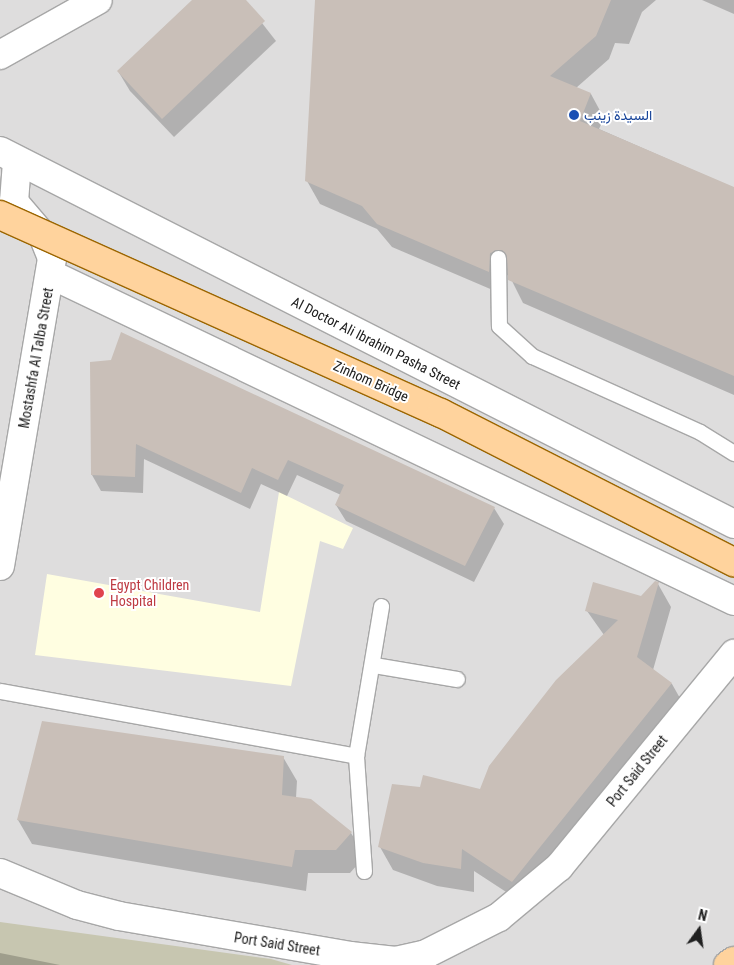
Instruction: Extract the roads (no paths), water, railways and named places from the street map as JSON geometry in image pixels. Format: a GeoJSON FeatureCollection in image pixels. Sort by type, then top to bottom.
{"type":"FeatureCollection","features":[{"type":"Feature","properties":{"kind":"main road","name":"Zinhom Bridge"},"geometry":{"type":"LineString","coordinates":[[0,215],[441,412],[734,562]]}},
{"type":"Feature","properties":{"kind":"main road"},"geometry":{"type":"LineString","coordinates":[[728,965],[734,961]]}},
{"type":"Feature","properties":{"kind":"street"},"geometry":{"type":"LineString","coordinates":[[0,55],[98,0]]}},
{"type":"Feature","properties":{"kind":"street","name":"Mostashfa Al Talba Street"},"geometry":{"type":"LineString","coordinates":[[0,566],[50,274],[47,242],[14,202],[9,157]]}},
{"type":"Feature","properties":{"kind":"street","name":"Al Doctor Ali Ibrahim Pasha Street"},"geometry":{"type":"LineString","coordinates":[[9,157],[734,524]]}},
{"type":"Feature","properties":{"kind":"street"},"geometry":{"type":"LineString","coordinates":[[50,274],[734,601]]}},
{"type":"Feature","properties":{"kind":"street","name":"Port Said Street"},"geometry":{"type":"LineString","coordinates":[[0,873],[77,905],[119,916],[350,956],[396,960],[426,954],[499,917],[559,867],[734,654]]}},
{"type":"Feature","properties":{"kind":"lane"},"geometry":{"type":"LineString","coordinates":[[498,258],[498,326],[532,356],[700,432],[734,453]]}},
{"type":"Feature","properties":{"kind":"lane"},"geometry":{"type":"LineString","coordinates":[[364,871],[356,756],[374,665],[382,606]]}},
{"type":"Feature","properties":{"kind":"lane"},"geometry":{"type":"LineString","coordinates":[[374,665],[457,679]]}},
{"type":"Feature","properties":{"kind":"lane"},"geometry":{"type":"LineString","coordinates":[[0,691],[356,756]]}},
{"type":"Feature","properties":{"kind":"place","name":"السيدة زينب"},"geometry":{"type":"Point","coordinates":[574,115]}},
{"type":"Feature","properties":{"kind":"place","name":"Egypt Children Hospital"},"geometry":{"type":"Point","coordinates":[99,593]}}]}
